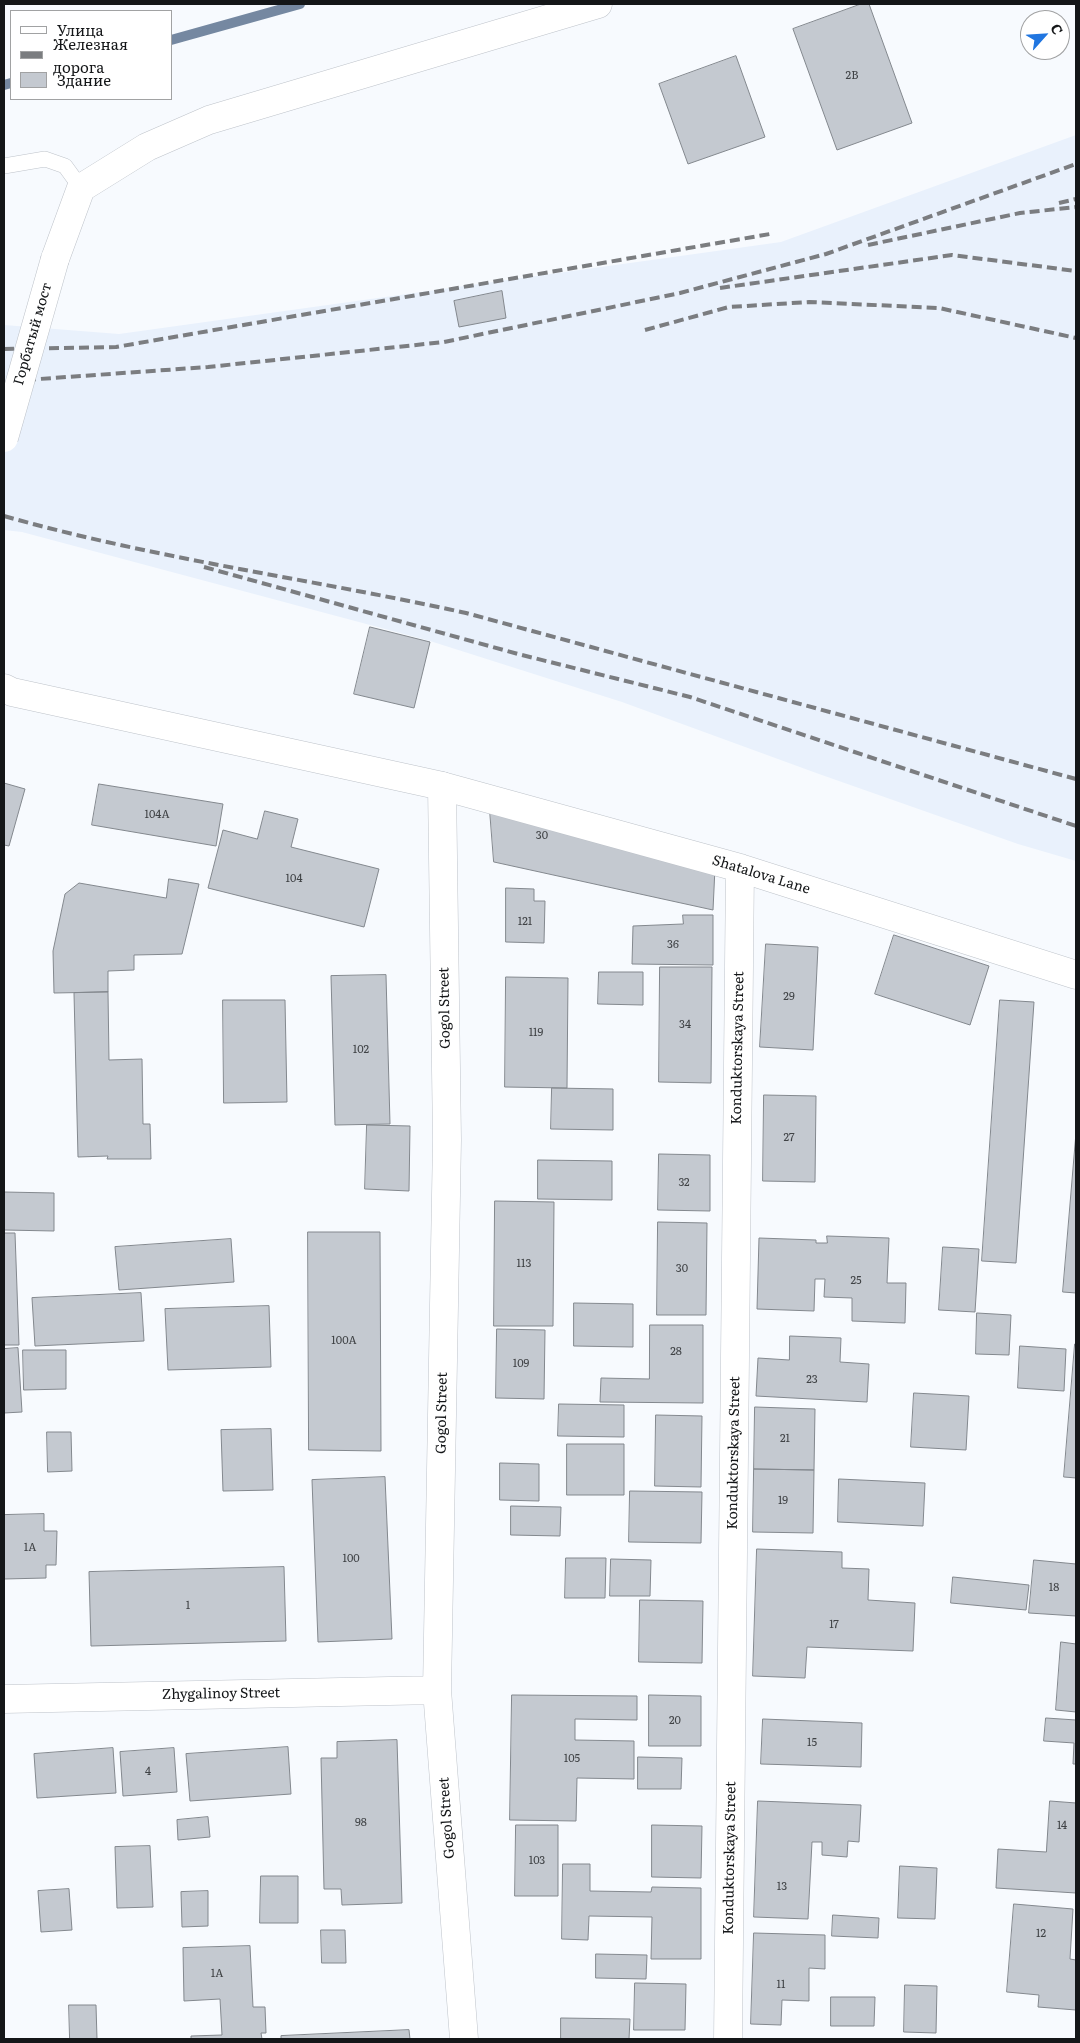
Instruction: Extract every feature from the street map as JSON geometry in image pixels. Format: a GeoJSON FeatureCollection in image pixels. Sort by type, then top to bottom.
{"type":"FeatureCollection","features":[{"type":"Feature","properties":{"kind":"main road"},"geometry":{"type":"LineString","coordinates":[[81,188],[147,147],[209,120],[598,4]]}},
{"type":"Feature","properties":{"kind":"main road","name":"Горбатый мост"},"geometry":{"type":"LineString","coordinates":[[4,438],[55,259],[81,188]]}},
{"type":"Feature","properties":{"kind":"main road","name":"Shatalova Lane"},"geometry":{"type":"LineString","coordinates":[[4,688],[12,692],[442,786],[740,868],[1076,975]]}},
{"type":"Feature","properties":{"kind":"main road","name":"Gogol Street"},"geometry":{"type":"LineString","coordinates":[[442,786],[447,1140],[437,1690],[464,2039]]}},
{"type":"Feature","properties":{"kind":"main road","name":"Konduktorskaya Street"},"geometry":{"type":"LineString","coordinates":[[728,2039],[740,868]]}},
{"type":"Feature","properties":{"kind":"main road","name":"Zhygalinoy Street"},"geometry":{"type":"LineString","coordinates":[[4,1699],[437,1690]]}},
{"type":"Feature","properties":{"kind":"lane"},"geometry":{"type":"LineString","coordinates":[[4,166],[46,159],[65,166],[81,188]]}},
{"type":"Feature","properties":{"kind":"shaded area"},"geometry":{"type":"Polygon","coordinates":[[[1076,135],[1076,861],[1018,844],[622,702],[430,641],[22,532],[4,530],[4,325],[119,334],[781,242],[1076,135]]]}},
{"type":"Feature","properties":{"kind":"building"},"geometry":{"type":"Polygon","coordinates":[[[861,4],[869,4],[912,123],[837,150],[793,29],[861,4]]]}},
{"type":"Feature","properties":{"kind":"building"},"geometry":{"type":"Polygon","coordinates":[[[736,56],[765,137],[688,164],[659,84],[736,56]]]}},
{"type":"Feature","properties":{"kind":"building"},"geometry":{"type":"Polygon","coordinates":[[[502,291],[506,318],[459,327],[454,301],[502,291]]]}},
{"type":"Feature","properties":{"kind":"building"},"geometry":{"type":"Polygon","coordinates":[[[370,627],[430,642],[414,708],[354,694],[370,627]]]}},
{"type":"Feature","properties":{"kind":"building"},"geometry":{"type":"Polygon","coordinates":[[[4,783],[25,789],[9,846],[4,845],[4,783]]]}},
{"type":"Feature","properties":{"kind":"building"},"geometry":{"type":"Polygon","coordinates":[[[99,784],[223,804],[216,846],[92,825],[99,784]]]}},
{"type":"Feature","properties":{"kind":"building"},"geometry":{"type":"Polygon","coordinates":[[[265,811],[298,819],[291,847],[379,869],[364,927],[208,888],[223,830],[257,839],[265,811]]]}},
{"type":"Feature","properties":{"kind":"building"},"geometry":{"type":"Polygon","coordinates":[[[490,811],[715,868],[713,910],[494,862],[490,811]]]}},
{"type":"Feature","properties":{"kind":"building"},"geometry":{"type":"Polygon","coordinates":[[[169,879],[199,884],[182,954],[134,955],[134,970],[108,971],[108,992],[54,993],[53,951],[65,894],[79,883],[166,898],[169,879]]]}},
{"type":"Feature","properties":{"kind":"building"},"geometry":{"type":"Polygon","coordinates":[[[506,888],[534,889],[534,901],[545,901],[544,943],[506,942],[506,888]]]}},
{"type":"Feature","properties":{"kind":"building"},"geometry":{"type":"Polygon","coordinates":[[[683,915],[713,915],[713,965],[632,964],[633,926],[683,924],[683,915]]]}},
{"type":"Feature","properties":{"kind":"building"},"geometry":{"type":"Polygon","coordinates":[[[894,935],[989,966],[970,1025],[875,994],[894,935]]]}},
{"type":"Feature","properties":{"kind":"building"},"geometry":{"type":"Polygon","coordinates":[[[766,944],[818,947],[813,1050],[760,1047],[766,944]]]}},
{"type":"Feature","properties":{"kind":"building"},"geometry":{"type":"Polygon","coordinates":[[[660,967],[712,967],[711,1083],[659,1082],[660,967]]]}},
{"type":"Feature","properties":{"kind":"building"},"geometry":{"type":"Polygon","coordinates":[[[599,972],[643,972],[643,1005],[598,1004],[599,972]]]}},
{"type":"Feature","properties":{"kind":"building"},"geometry":{"type":"Polygon","coordinates":[[[386,975],[390,1124],[335,1125],[331,976],[386,975]]]}},
{"type":"Feature","properties":{"kind":"building"},"geometry":{"type":"Polygon","coordinates":[[[506,977],[568,978],[567,1088],[505,1087],[506,977]]]}},
{"type":"Feature","properties":{"kind":"building"},"geometry":{"type":"Polygon","coordinates":[[[108,992],[109,1060],[142,1059],[143,1124],[150,1124],[151,1159],[107,1159],[108,1156],[78,1157],[74,993],[108,992]]]}},
{"type":"Feature","properties":{"kind":"building"},"geometry":{"type":"Polygon","coordinates":[[[223,1000],[285,1000],[287,1102],[224,1103],[223,1000]]]}},
{"type":"Feature","properties":{"kind":"building"},"geometry":{"type":"Polygon","coordinates":[[[1000,1000],[1034,1002],[1016,1263],[982,1261],[1000,1000]]]}},
{"type":"Feature","properties":{"kind":"building"},"geometry":{"type":"Polygon","coordinates":[[[552,1088],[613,1089],[613,1130],[551,1129],[552,1088]]]}},
{"type":"Feature","properties":{"kind":"building"},"geometry":{"type":"Polygon","coordinates":[[[764,1095],[816,1096],[815,1182],[763,1181],[764,1095]]]}},
{"type":"Feature","properties":{"kind":"building"},"geometry":{"type":"Polygon","coordinates":[[[367,1125],[410,1126],[409,1191],[365,1189],[367,1125]]]}},
{"type":"Feature","properties":{"kind":"building"},"geometry":{"type":"Polygon","coordinates":[[[1076,1133],[1076,1293],[1063,1292],[1076,1133]]]}},
{"type":"Feature","properties":{"kind":"building"},"geometry":{"type":"Polygon","coordinates":[[[659,1154],[710,1155],[710,1211],[658,1210],[659,1154]]]}},
{"type":"Feature","properties":{"kind":"building"},"geometry":{"type":"Polygon","coordinates":[[[538,1160],[612,1161],[612,1200],[538,1199],[538,1160]]]}},
{"type":"Feature","properties":{"kind":"building"},"geometry":{"type":"Polygon","coordinates":[[[4,1192],[54,1193],[54,1231],[4,1230],[4,1192]]]}},
{"type":"Feature","properties":{"kind":"building"},"geometry":{"type":"Polygon","coordinates":[[[495,1201],[554,1202],[553,1326],[494,1326],[495,1201]]]}},
{"type":"Feature","properties":{"kind":"building"},"geometry":{"type":"Polygon","coordinates":[[[658,1222],[707,1223],[706,1315],[657,1315],[658,1222]]]}},
{"type":"Feature","properties":{"kind":"building"},"geometry":{"type":"Polygon","coordinates":[[[308,1232],[380,1232],[381,1451],[309,1450],[308,1232]]]}},
{"type":"Feature","properties":{"kind":"building"},"geometry":{"type":"Polygon","coordinates":[[[4,1233],[15,1233],[19,1345],[4,1345],[4,1233]]]}},
{"type":"Feature","properties":{"kind":"building"},"geometry":{"type":"Polygon","coordinates":[[[827,1236],[889,1238],[887,1283],[906,1283],[905,1323],[852,1321],[852,1298],[824,1297],[825,1279],[815,1279],[814,1311],[757,1309],[759,1238],[816,1240],[816,1243],[827,1243],[827,1236]]]}},
{"type":"Feature","properties":{"kind":"building"},"geometry":{"type":"Polygon","coordinates":[[[231,1239],[234,1282],[119,1290],[115,1247],[231,1239]]]}},
{"type":"Feature","properties":{"kind":"building"},"geometry":{"type":"Polygon","coordinates":[[[943,1247],[979,1249],[975,1312],[939,1310],[943,1247]]]}},
{"type":"Feature","properties":{"kind":"building"},"geometry":{"type":"Polygon","coordinates":[[[141,1293],[144,1341],[35,1346],[32,1298],[141,1293]]]}},
{"type":"Feature","properties":{"kind":"building"},"geometry":{"type":"Polygon","coordinates":[[[574,1303],[633,1304],[633,1347],[574,1346],[574,1303]]]}},
{"type":"Feature","properties":{"kind":"building"},"geometry":{"type":"Polygon","coordinates":[[[269,1306],[271,1367],[168,1370],[165,1309],[269,1306]]]}},
{"type":"Feature","properties":{"kind":"building"},"geometry":{"type":"Polygon","coordinates":[[[977,1313],[1011,1315],[1009,1355],[976,1354],[977,1313]]]}},
{"type":"Feature","properties":{"kind":"building"},"geometry":{"type":"Polygon","coordinates":[[[650,1325],[703,1325],[703,1403],[600,1402],[601,1378],[649,1379],[650,1325]]]}},
{"type":"Feature","properties":{"kind":"building"},"geometry":{"type":"Polygon","coordinates":[[[497,1329],[545,1330],[544,1399],[496,1398],[497,1329]]]}},
{"type":"Feature","properties":{"kind":"building"},"geometry":{"type":"Polygon","coordinates":[[[790,1336],[841,1338],[840,1362],[869,1364],[867,1402],[756,1396],[758,1358],[789,1360],[790,1336]]]}},
{"type":"Feature","properties":{"kind":"building"},"geometry":{"type":"Polygon","coordinates":[[[1076,1344],[1076,1478],[1064,1477],[1076,1344]]]}},
{"type":"Feature","properties":{"kind":"building"},"geometry":{"type":"Polygon","coordinates":[[[1020,1346],[1066,1349],[1064,1391],[1018,1388],[1020,1346]]]}},
{"type":"Feature","properties":{"kind":"building"},"geometry":{"type":"Polygon","coordinates":[[[18,1348],[22,1412],[4,1413],[4,1349],[18,1348]]]}},
{"type":"Feature","properties":{"kind":"building"},"geometry":{"type":"Polygon","coordinates":[[[23,1350],[66,1350],[66,1389],[24,1390],[23,1350]]]}},
{"type":"Feature","properties":{"kind":"building"},"geometry":{"type":"Polygon","coordinates":[[[914,1393],[969,1396],[966,1450],[911,1447],[914,1393]]]}},
{"type":"Feature","properties":{"kind":"building"},"geometry":{"type":"Polygon","coordinates":[[[559,1404],[624,1405],[624,1437],[558,1436],[559,1404]]]}},
{"type":"Feature","properties":{"kind":"building"},"geometry":{"type":"Polygon","coordinates":[[[755,1407],[815,1409],[814,1470],[754,1469],[755,1407]]]}},
{"type":"Feature","properties":{"kind":"building"},"geometry":{"type":"Polygon","coordinates":[[[656,1415],[702,1416],[701,1487],[655,1486],[656,1415]]]}},
{"type":"Feature","properties":{"kind":"building"},"geometry":{"type":"Polygon","coordinates":[[[271,1429],[273,1490],[223,1491],[221,1430],[271,1429]]]}},
{"type":"Feature","properties":{"kind":"building"},"geometry":{"type":"Polygon","coordinates":[[[47,1432],[71,1432],[72,1471],[48,1472],[47,1432]]]}},
{"type":"Feature","properties":{"kind":"building"},"geometry":{"type":"Polygon","coordinates":[[[567,1444],[624,1444],[624,1495],[567,1495],[567,1444]]]}},
{"type":"Feature","properties":{"kind":"building"},"geometry":{"type":"Polygon","coordinates":[[[500,1463],[539,1464],[539,1501],[500,1500],[500,1463]]]}},
{"type":"Feature","properties":{"kind":"building"},"geometry":{"type":"Polygon","coordinates":[[[754,1469],[814,1470],[813,1533],[753,1532],[754,1469]]]}},
{"type":"Feature","properties":{"kind":"building"},"geometry":{"type":"Polygon","coordinates":[[[385,1477],[392,1639],[318,1642],[312,1480],[385,1477]]]}},
{"type":"Feature","properties":{"kind":"building"},"geometry":{"type":"Polygon","coordinates":[[[839,1479],[925,1483],[923,1526],[838,1522],[839,1479]]]}},
{"type":"Feature","properties":{"kind":"building"},"geometry":{"type":"Polygon","coordinates":[[[630,1491],[702,1492],[701,1543],[629,1542],[630,1491]]]}},
{"type":"Feature","properties":{"kind":"building"},"geometry":{"type":"Polygon","coordinates":[[[511,1506],[561,1507],[560,1536],[511,1535],[511,1506]]]}},
{"type":"Feature","properties":{"kind":"building"},"geometry":{"type":"Polygon","coordinates":[[[44,1514],[44,1531],[57,1531],[56,1565],[46,1565],[46,1578],[4,1579],[4,1515],[44,1514]]]}},
{"type":"Feature","properties":{"kind":"building"},"geometry":{"type":"Polygon","coordinates":[[[757,1549],[842,1552],[842,1568],[869,1569],[868,1600],[915,1603],[913,1651],[807,1647],[805,1678],[753,1676],[757,1549]]]}},
{"type":"Feature","properties":{"kind":"building"},"geometry":{"type":"Polygon","coordinates":[[[566,1558],[606,1558],[605,1598],[565,1598],[566,1558]]]}},
{"type":"Feature","properties":{"kind":"building"},"geometry":{"type":"Polygon","coordinates":[[[611,1559],[651,1560],[650,1596],[610,1596],[611,1559]]]}},
{"type":"Feature","properties":{"kind":"building"},"geometry":{"type":"Polygon","coordinates":[[[1034,1560],[1076,1564],[1076,1616],[1029,1613],[1034,1560]]]}},
{"type":"Feature","properties":{"kind":"building"},"geometry":{"type":"Polygon","coordinates":[[[284,1567],[286,1641],[91,1646],[89,1572],[284,1567]]]}},
{"type":"Feature","properties":{"kind":"building"},"geometry":{"type":"Polygon","coordinates":[[[953,1577],[1029,1585],[1026,1610],[951,1603],[953,1577]]]}},
{"type":"Feature","properties":{"kind":"building"},"geometry":{"type":"Polygon","coordinates":[[[640,1600],[703,1601],[702,1663],[639,1662],[640,1600]]]}},
{"type":"Feature","properties":{"kind":"building"},"geometry":{"type":"Polygon","coordinates":[[[1061,1642],[1076,1644],[1076,1712],[1056,1710],[1061,1642]]]}},
{"type":"Feature","properties":{"kind":"building"},"geometry":{"type":"Polygon","coordinates":[[[512,1695],[637,1696],[637,1720],[575,1719],[575,1740],[634,1741],[634,1779],[577,1778],[576,1821],[510,1820],[512,1695]]]}},
{"type":"Feature","properties":{"kind":"building"},"geometry":{"type":"Polygon","coordinates":[[[649,1695],[701,1696],[701,1746],[649,1746],[649,1695]]]}},
{"type":"Feature","properties":{"kind":"building"},"geometry":{"type":"Polygon","coordinates":[[[1046,1718],[1076,1720],[1076,1764],[1073,1764],[1074,1743],[1044,1741],[1046,1718]]]}},
{"type":"Feature","properties":{"kind":"building"},"geometry":{"type":"Polygon","coordinates":[[[763,1719],[862,1723],[861,1767],[761,1764],[763,1719]]]}},
{"type":"Feature","properties":{"kind":"building"},"geometry":{"type":"Polygon","coordinates":[[[397,1740],[402,1903],[342,1905],[341,1889],[324,1889],[321,1758],[337,1758],[337,1742],[397,1740]]]}},
{"type":"Feature","properties":{"kind":"building"},"geometry":{"type":"Polygon","coordinates":[[[288,1747],[291,1794],[190,1801],[186,1754],[288,1747]]]}},
{"type":"Feature","properties":{"kind":"building"},"geometry":{"type":"Polygon","coordinates":[[[113,1748],[116,1793],[37,1798],[34,1754],[113,1748]]]}},
{"type":"Feature","properties":{"kind":"building"},"geometry":{"type":"Polygon","coordinates":[[[174,1748],[177,1792],[123,1796],[120,1752],[174,1748]]]}},
{"type":"Feature","properties":{"kind":"building"},"geometry":{"type":"Polygon","coordinates":[[[638,1757],[682,1758],[681,1789],[638,1789],[638,1757]]]}},
{"type":"Feature","properties":{"kind":"building"},"geometry":{"type":"Polygon","coordinates":[[[758,1801],[861,1805],[859,1842],[848,1841],[847,1857],[822,1855],[822,1842],[812,1842],[808,1919],[754,1917],[758,1801]]]}},
{"type":"Feature","properties":{"kind":"building"},"geometry":{"type":"Polygon","coordinates":[[[1050,1801],[1076,1803],[1076,1893],[996,1888],[998,1849],[1046,1852],[1050,1801]]]}},
{"type":"Feature","properties":{"kind":"building"},"geometry":{"type":"Polygon","coordinates":[[[208,1817],[210,1837],[178,1840],[177,1820],[208,1817]]]}},
{"type":"Feature","properties":{"kind":"building"},"geometry":{"type":"Polygon","coordinates":[[[516,1825],[558,1825],[558,1896],[515,1896],[516,1825]]]}},
{"type":"Feature","properties":{"kind":"building"},"geometry":{"type":"Polygon","coordinates":[[[652,1825],[702,1826],[701,1878],[652,1877],[652,1825]]]}},
{"type":"Feature","properties":{"kind":"building"},"geometry":{"type":"Polygon","coordinates":[[[150,1846],[153,1907],[117,1908],[115,1847],[150,1846]]]}},
{"type":"Feature","properties":{"kind":"building"},"geometry":{"type":"Polygon","coordinates":[[[563,1864],[590,1864],[590,1891],[651,1892],[652,1887],[701,1888],[701,1959],[651,1959],[652,1917],[589,1916],[588,1940],[562,1939],[563,1864]]]}},
{"type":"Feature","properties":{"kind":"building"},"geometry":{"type":"Polygon","coordinates":[[[900,1866],[937,1868],[935,1919],[898,1918],[900,1866]]]}},
{"type":"Feature","properties":{"kind":"building"},"geometry":{"type":"Polygon","coordinates":[[[261,1876],[298,1876],[298,1923],[260,1923],[261,1876]]]}},
{"type":"Feature","properties":{"kind":"building"},"geometry":{"type":"Polygon","coordinates":[[[69,1889],[72,1930],[41,1932],[38,1891],[69,1889]]]}},
{"type":"Feature","properties":{"kind":"building"},"geometry":{"type":"Polygon","coordinates":[[[208,1891],[208,1926],[182,1927],[181,1892],[208,1891]]]}},
{"type":"Feature","properties":{"kind":"building"},"geometry":{"type":"Polygon","coordinates":[[[1014,1904],[1073,1909],[1070,1959],[1076,1960],[1076,2010],[1038,2007],[1039,1995],[1007,1992],[1014,1904]]]}},
{"type":"Feature","properties":{"kind":"building"},"geometry":{"type":"Polygon","coordinates":[[[833,1915],[879,1918],[878,1938],[832,1936],[833,1915]]]}},
{"type":"Feature","properties":{"kind":"building"},"geometry":{"type":"Polygon","coordinates":[[[321,1930],[345,1930],[346,1963],[322,1963],[321,1930]]]}},
{"type":"Feature","properties":{"kind":"building"},"geometry":{"type":"Polygon","coordinates":[[[754,1933],[825,1935],[825,1969],[809,1968],[809,2001],[782,2000],[781,2025],[751,2024],[754,1933]]]}},
{"type":"Feature","properties":{"kind":"building"},"geometry":{"type":"Polygon","coordinates":[[[250,1946],[253,2007],[265,2007],[266,2033],[261,2033],[262,2039],[191,2039],[191,2036],[222,2035],[220,1999],[184,2001],[183,1948],[250,1946]]]}},
{"type":"Feature","properties":{"kind":"building"},"geometry":{"type":"Polygon","coordinates":[[[596,1954],[647,1955],[646,1979],[596,1978],[596,1954]]]}},
{"type":"Feature","properties":{"kind":"building"},"geometry":{"type":"Polygon","coordinates":[[[635,1983],[686,1984],[685,2030],[634,2030],[635,1983]]]}},
{"type":"Feature","properties":{"kind":"building"},"geometry":{"type":"Polygon","coordinates":[[[905,1985],[937,1986],[936,2033],[904,2032],[905,1985]]]}},
{"type":"Feature","properties":{"kind":"building"},"geometry":{"type":"Polygon","coordinates":[[[831,1997],[875,1997],[874,2026],[831,2026],[831,1997]]]}},
{"type":"Feature","properties":{"kind":"building"},"geometry":{"type":"Polygon","coordinates":[[[69,2005],[96,2005],[97,2039],[70,2039],[69,2005]]]}},
{"type":"Feature","properties":{"kind":"building"},"geometry":{"type":"Polygon","coordinates":[[[561,2018],[630,2019],[629,2039],[561,2039],[561,2018]]]}},
{"type":"Feature","properties":{"kind":"building"},"geometry":{"type":"Polygon","coordinates":[[[409,2030],[410,2039],[281,2039],[281,2036],[409,2030]]]}},
{"type":"Feature","properties":{"kind":"waterway"},"geometry":{"type":"LineString","coordinates":[[172,40],[300,4]]}},
{"type":"Feature","properties":{"kind":"waterway"},"geometry":{"type":"LineString","coordinates":[[4,85],[10,83]]}},
{"type":"Feature","properties":{"kind":"railway"},"geometry":{"type":"LineString","coordinates":[[11,381],[208,367],[444,342],[680,293],[826,254],[1076,164]]}},
{"type":"Feature","properties":{"kind":"railway"},"geometry":{"type":"LineString","coordinates":[[1059,203],[1076,199]]}},
{"type":"Feature","properties":{"kind":"railway"},"geometry":{"type":"LineString","coordinates":[[868,245],[1020,213],[1076,207]]}},
{"type":"Feature","properties":{"kind":"railway"},"geometry":{"type":"LineString","coordinates":[[4,349],[116,347],[770,234]]}},
{"type":"Feature","properties":{"kind":"railway"},"geometry":{"type":"LineString","coordinates":[[720,288],[952,255],[1076,271]]}},
{"type":"Feature","properties":{"kind":"railway"},"geometry":{"type":"LineString","coordinates":[[645,330],[729,307],[809,302],[939,308],[1076,338]]}},
{"type":"Feature","properties":{"kind":"railway"},"geometry":{"type":"LineString","coordinates":[[4,516],[118,545],[466,613],[1076,779]]}},
{"type":"Feature","properties":{"kind":"railway"},"geometry":{"type":"LineString","coordinates":[[204,567],[518,654],[690,697],[1076,826]]}}]}
